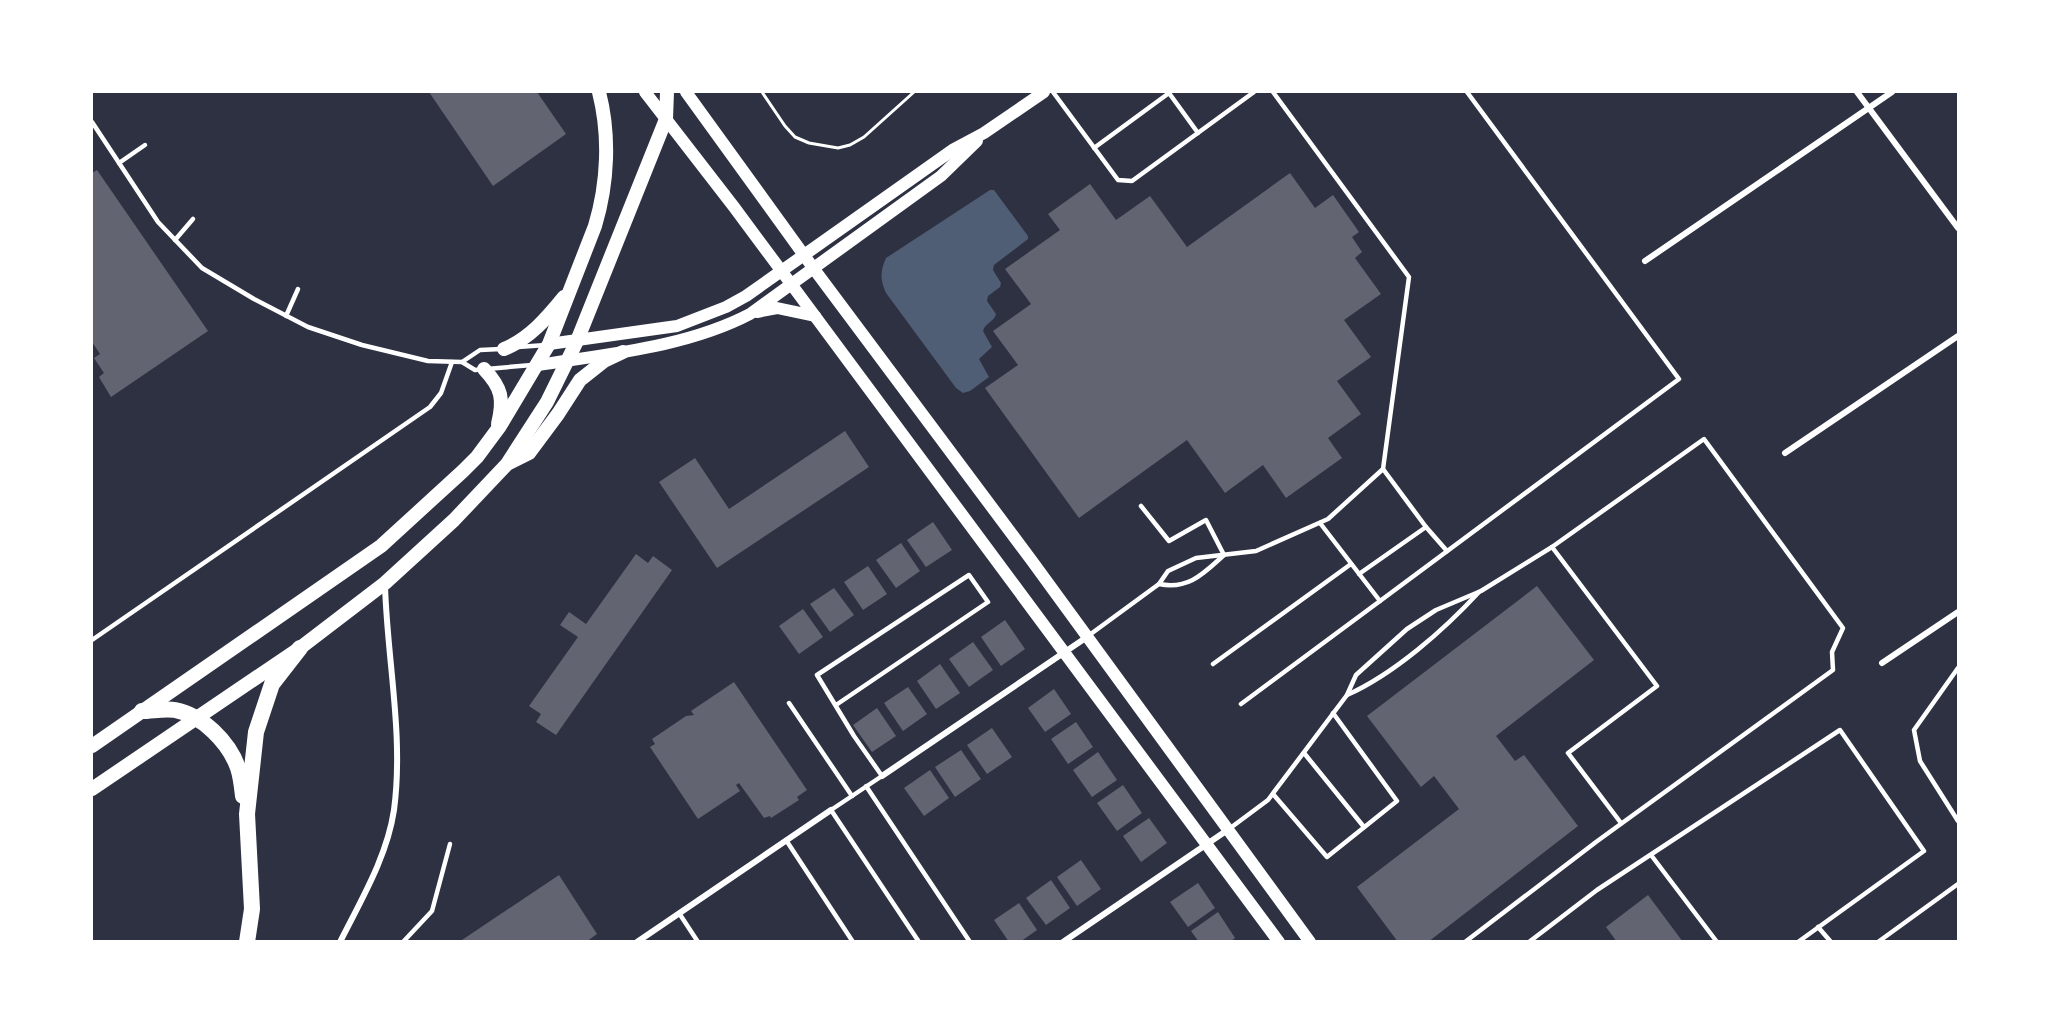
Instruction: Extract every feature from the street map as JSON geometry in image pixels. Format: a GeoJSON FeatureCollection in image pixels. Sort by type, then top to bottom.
{"type":"FeatureCollection","features":[{"type":"Feature","properties":{"kind":"highway"},"geometry":{"type":"LineString","coordinates":[[247,814],[255,742],[262,710],[272,684],[300,648]]}},
{"type":"Feature","properties":{"kind":"highway"},"geometry":{"type":"LineString","coordinates":[[142,711],[174,710],[195,718],[213,732],[228,749],[238,769],[247,814],[252,909],[247,942]]}},
{"type":"Feature","properties":{"kind":"main road"},"geometry":{"type":"LineString","coordinates":[[92,746],[381,546],[463,471],[497,431],[549,344],[572,289],[601,207],[606,130],[599,92]]}},
{"type":"Feature","properties":{"kind":"main road"},"geometry":{"type":"LineString","coordinates":[[645,92],[815,316],[1279,942]]}},
{"type":"Feature","properties":{"kind":"main road"},"geometry":{"type":"LineString","coordinates":[[92,789],[300,648],[385,582],[454,520],[507,464],[547,402],[577,341],[666,119],[667,92]]}},
{"type":"Feature","properties":{"kind":"main road"},"geometry":{"type":"LineString","coordinates":[[686,92],[803,255],[1088,636],[1310,942]]}},
{"type":"Feature","properties":{"kind":"main road"},"geometry":{"type":"LineString","coordinates":[[549,344],[677,326],[726,308],[954,148],[984,133],[1044,92]]}},
{"type":"Feature","properties":{"kind":"main road"},"geometry":{"type":"LineString","coordinates":[[538,365],[623,352],[697,336],[733,323],[750,314],[814,269],[941,176],[984,133]]}},
{"type":"Feature","properties":{"kind":"main road"},"geometry":{"type":"LineString","coordinates":[[504,349],[516,344],[544,321],[572,289]]}},
{"type":"Feature","properties":{"kind":"main road"},"geometry":{"type":"LineString","coordinates":[[750,314],[777,308],[815,316]]}},
{"type":"Feature","properties":{"kind":"main road"},"geometry":{"type":"LineString","coordinates":[[507,464],[529,453],[580,380],[604,361],[623,352]]}},
{"type":"Feature","properties":{"kind":"main road"},"geometry":{"type":"LineString","coordinates":[[484,369],[494,380],[502,396],[502,410],[497,431]]}},
{"type":"Feature","properties":{"kind":"street"},"geometry":{"type":"LineString","coordinates":[[1857,92],[1959,228]]}},
{"type":"Feature","properties":{"kind":"street"},"geometry":{"type":"LineString","coordinates":[[1645,261],[1892,92]]}},
{"type":"Feature","properties":{"kind":"street"},"geometry":{"type":"LineString","coordinates":[[1785,453],[1959,336]]}},
{"type":"Feature","properties":{"kind":"street"},"geometry":{"type":"LineString","coordinates":[[340,942],[380,860],[393,812],[396,748],[385,582]]}},
{"type":"Feature","properties":{"kind":"street"},"geometry":{"type":"LineString","coordinates":[[1882,663],[1959,612]]}},
{"type":"Feature","properties":{"kind":"street"},"geometry":{"type":"LineString","coordinates":[[882,776],[1088,636]]}},
{"type":"Feature","properties":{"kind":"street"},"geometry":{"type":"LineString","coordinates":[[637,942],[831,810]]}},
{"type":"Feature","properties":{"kind":"street"},"geometry":{"type":"LineString","coordinates":[[1063,942],[1229,830]]}},
{"type":"Feature","properties":{"kind":"lane"},"geometry":{"type":"LineString","coordinates":[[1053,92],[1118,180],[1132,181],[1254,92]]}},
{"type":"Feature","properties":{"kind":"lane"},"geometry":{"type":"LineString","coordinates":[[1088,636],[1160,584],[1167,571],[1196,558],[1256,550],[1320,523],[1328,519],[1383,469],[1409,276],[1273,92]]}},
{"type":"Feature","properties":{"kind":"lane"},"geometry":{"type":"LineString","coordinates":[[1241,704],[1680,379],[1467,92]]}},
{"type":"Feature","properties":{"kind":"lane"},"geometry":{"type":"LineString","coordinates":[[1094,148],[1169,93],[1198,133]]}},
{"type":"Feature","properties":{"kind":"lane"},"geometry":{"type":"LineString","coordinates":[[92,122],[158,222],[202,268],[254,299],[308,327],[362,345],[428,362],[462,362],[475,370],[538,365]]}},
{"type":"Feature","properties":{"kind":"lane"},"geometry":{"type":"LineString","coordinates":[[119,163],[145,145]]}},
{"type":"Feature","properties":{"kind":"lane"},"geometry":{"type":"LineString","coordinates":[[175,240],[193,219]]}},
{"type":"Feature","properties":{"kind":"lane"},"geometry":{"type":"LineString","coordinates":[[286,316],[298,289]]}},
{"type":"Feature","properties":{"kind":"lane"},"geometry":{"type":"LineString","coordinates":[[462,362],[480,350],[549,344]]}},
{"type":"Feature","properties":{"kind":"lane"},"geometry":{"type":"LineString","coordinates":[[92,640],[430,407],[441,393],[452,362]]}},
{"type":"Feature","properties":{"kind":"lane"},"geometry":{"type":"LineString","coordinates":[[1229,830],[1268,800],[1347,695],[1356,675],[1407,629],[1436,610],[1480,591],[1552,547],[1704,439],[1843,628],[1832,652],[1833,670],[1621,823],[1465,942]]}},
{"type":"Feature","properties":{"kind":"lane"},"geometry":{"type":"LineString","coordinates":[[1383,469],[1447,551]]}},
{"type":"Feature","properties":{"kind":"lane"},"geometry":{"type":"LineString","coordinates":[[1141,506],[1168,541],[1206,520],[1224,555]]}},
{"type":"Feature","properties":{"kind":"lane"},"geometry":{"type":"LineString","coordinates":[[1320,523],[1380,601]]}},
{"type":"Feature","properties":{"kind":"lane"},"geometry":{"type":"LineString","coordinates":[[1359,574],[1426,527]]}},
{"type":"Feature","properties":{"kind":"lane"},"geometry":{"type":"LineString","coordinates":[[1552,547],[1657,686],[1568,753],[1621,823]]}},
{"type":"Feature","properties":{"kind":"lane"},"geometry":{"type":"LineString","coordinates":[[1160,584],[1173,586],[1197,579],[1224,555]]}},
{"type":"Feature","properties":{"kind":"lane"},"geometry":{"type":"LineString","coordinates":[[1213,664],[1351,564]]}},
{"type":"Feature","properties":{"kind":"lane"},"geometry":{"type":"LineString","coordinates":[[836,705],[988,602],[969,575],[817,675],[854,736],[882,776],[831,810],[919,942]]}},
{"type":"Feature","properties":{"kind":"lane"},"geometry":{"type":"LineString","coordinates":[[1347,695],[1363,687],[1452,622],[1480,591]]}},
{"type":"Feature","properties":{"kind":"lane"},"geometry":{"type":"LineString","coordinates":[[1959,668],[1914,730],[1920,761],[1959,821]]}},
{"type":"Feature","properties":{"kind":"lane"},"geometry":{"type":"LineString","coordinates":[[789,703],[852,796]]}},
{"type":"Feature","properties":{"kind":"lane"},"geometry":{"type":"LineString","coordinates":[[1273,794],[1327,857],[1397,801],[1334,713]]}},
{"type":"Feature","properties":{"kind":"lane"},"geometry":{"type":"LineString","coordinates":[[1529,942],[1597,890],[1840,730],[1924,851],[1798,942]]}},
{"type":"Feature","properties":{"kind":"lane"},"geometry":{"type":"LineString","coordinates":[[1304,753],[1364,827]]}},
{"type":"Feature","properties":{"kind":"lane"},"geometry":{"type":"LineString","coordinates":[[866,786],[970,942]]}},
{"type":"Feature","properties":{"kind":"lane"},"geometry":{"type":"LineString","coordinates":[[786,840],[853,942]]}},
{"type":"Feature","properties":{"kind":"lane"},"geometry":{"type":"LineString","coordinates":[[402,942],[432,911],[450,844]]}},
{"type":"Feature","properties":{"kind":"lane"},"geometry":{"type":"LineString","coordinates":[[1651,855],[1717,942]]}},
{"type":"Feature","properties":{"kind":"lane"},"geometry":{"type":"LineString","coordinates":[[1878,942],[1959,884]]}},
{"type":"Feature","properties":{"kind":"lane"},"geometry":{"type":"LineString","coordinates":[[679,913],[698,942]]}},
{"type":"Feature","properties":{"kind":"lane"},"geometry":{"type":"LineString","coordinates":[[1818,927],[1830,942]]}},
{"type":"Feature","properties":{"kind":"path"},"geometry":{"type":"LineString","coordinates":[[762,92],[795,137],[809,143],[837,148],[850,145],[864,137],[914,92]]}},
{"type":"Feature","properties":{"kind":"water"},"geometry":{"type":"Polygon","coordinates":[[[990,190],[994,190],[1028,239],[994,265],[993,270],[1001,283],[1000,287],[988,296],[987,301],[996,314],[983,331],[992,347],[979,359],[989,377],[970,391],[963,393],[956,388],[886,293],[882,271],[886,258],[990,190]]]}},
{"type":"Feature","properties":{"kind":"building"},"geometry":{"type":"Polygon","coordinates":[[[429,92],[537,92],[566,134],[493,186],[429,92]]]}},
{"type":"Feature","properties":{"kind":"building"},"geometry":{"type":"Polygon","coordinates":[[[97,170],[208,331],[111,397],[99,377],[104,373],[94,358],[100,354],[92,342],[92,173],[97,170]]]}},
{"type":"Feature","properties":{"kind":"building"},"geometry":{"type":"Polygon","coordinates":[[[1290,173],[1315,208],[1333,195],[1359,232],[1352,237],[1362,252],[1355,258],[1381,294],[1344,320],[1371,357],[1337,381],[1361,414],[1328,438],[1342,458],[1286,498],[1263,465],[1225,493],[1187,440],[1079,518],[985,388],[1018,365],[993,331],[1031,304],[1005,269],[1060,230],[1048,214],[1090,184],[1116,220],[1150,196],[1187,247],[1290,173]]]}},
{"type":"Feature","properties":{"kind":"building"},"geometry":{"type":"Polygon","coordinates":[[[845,431],[869,467],[717,568],[659,482],[695,458],[729,509],[845,431]]]}},
{"type":"Feature","properties":{"kind":"building"},"geometry":{"type":"Polygon","coordinates":[[[933,522],[952,550],[926,567],[907,540],[933,522]]]}},
{"type":"Feature","properties":{"kind":"building"},"geometry":{"type":"Polygon","coordinates":[[[901,543],[920,571],[896,588],[876,560],[901,543]]]}},
{"type":"Feature","properties":{"kind":"building"},"geometry":{"type":"Polygon","coordinates":[[[636,554],[648,563],[653,556],[672,570],[556,735],[536,722],[541,714],[529,706],[578,637],[560,625],[569,612],[586,624],[636,554]]]}},
{"type":"Feature","properties":{"kind":"building"},"geometry":{"type":"Polygon","coordinates":[[[868,566],[887,594],[863,610],[844,582],[868,566]]]}},
{"type":"Feature","properties":{"kind":"building"},"geometry":{"type":"Polygon","coordinates":[[[1537,586],[1594,660],[1496,736],[1515,761],[1524,755],[1578,826],[1428,942],[1398,942],[1357,887],[1459,809],[1434,776],[1421,787],[1367,716],[1537,586]]]}},
{"type":"Feature","properties":{"kind":"building"},"geometry":{"type":"Polygon","coordinates":[[[834,588],[854,615],[830,632],[810,604],[834,588]]]}},
{"type":"Feature","properties":{"kind":"building"},"geometry":{"type":"Polygon","coordinates":[[[803,609],[823,637],[799,654],[779,626],[803,609]]]}},
{"type":"Feature","properties":{"kind":"building"},"geometry":{"type":"Polygon","coordinates":[[[1005,620],[1025,649],[1001,666],[981,637],[1005,620]]]}},
{"type":"Feature","properties":{"kind":"building"},"geometry":{"type":"Polygon","coordinates":[[[973,642],[993,670],[969,687],[949,659],[973,642]]]}},
{"type":"Feature","properties":{"kind":"building"},"geometry":{"type":"Polygon","coordinates":[[[940,664],[960,693],[936,709],[917,681],[940,664]]]}},
{"type":"Feature","properties":{"kind":"building"},"geometry":{"type":"Polygon","coordinates":[[[734,682],[807,790],[797,797],[799,800],[771,818],[770,816],[764,818],[739,783],[736,785],[740,791],[698,819],[650,747],[655,744],[652,739],[686,716],[694,715],[691,711],[734,682]]]}},
{"type":"Feature","properties":{"kind":"building"},"geometry":{"type":"Polygon","coordinates":[[[908,687],[927,714],[903,731],[884,703],[908,687]]]}},
{"type":"Feature","properties":{"kind":"building"},"geometry":{"type":"Polygon","coordinates":[[[1054,689],[1071,714],[1045,732],[1028,708],[1054,689]]]}},
{"type":"Feature","properties":{"kind":"building"},"geometry":{"type":"Polygon","coordinates":[[[877,708],[896,736],[872,752],[853,725],[877,708]]]}},
{"type":"Feature","properties":{"kind":"building"},"geometry":{"type":"Polygon","coordinates":[[[1076,722],[1093,747],[1068,764],[1051,739],[1076,722]]]}},
{"type":"Feature","properties":{"kind":"building"},"geometry":{"type":"Polygon","coordinates":[[[992,728],[1012,757],[987,774],[967,745],[992,728]]]}},
{"type":"Feature","properties":{"kind":"building"},"geometry":{"type":"Polygon","coordinates":[[[961,750],[981,779],[955,797],[935,767],[961,750]]]}},
{"type":"Feature","properties":{"kind":"building"},"geometry":{"type":"Polygon","coordinates":[[[1098,752],[1117,780],[1092,797],[1073,770],[1098,752]]]}},
{"type":"Feature","properties":{"kind":"building"},"geometry":{"type":"Polygon","coordinates":[[[930,770],[949,798],[924,816],[904,788],[930,770]]]}},
{"type":"Feature","properties":{"kind":"building"},"geometry":{"type":"Polygon","coordinates":[[[1123,785],[1142,813],[1117,831],[1097,803],[1123,785]]]}},
{"type":"Feature","properties":{"kind":"building"},"geometry":{"type":"Polygon","coordinates":[[[1149,818],[1167,843],[1141,862],[1123,836],[1149,818]]]}},
{"type":"Feature","properties":{"kind":"building"},"geometry":{"type":"Polygon","coordinates":[[[1081,860],[1101,889],[1077,906],[1057,877],[1081,860]]]}},
{"type":"Feature","properties":{"kind":"building"},"geometry":{"type":"Polygon","coordinates":[[[559,875],[597,934],[586,942],[459,942],[559,875]]]}},
{"type":"Feature","properties":{"kind":"building"},"geometry":{"type":"Polygon","coordinates":[[[1051,880],[1070,908],[1046,925],[1026,898],[1051,880]]]}},
{"type":"Feature","properties":{"kind":"building"},"geometry":{"type":"Polygon","coordinates":[[[1198,883],[1215,908],[1188,927],[1170,902],[1198,883]]]}},
{"type":"Feature","properties":{"kind":"building"},"geometry":{"type":"Polygon","coordinates":[[[1648,895],[1683,942],[1617,942],[1606,927],[1648,895]]]}},
{"type":"Feature","properties":{"kind":"building"},"geometry":{"type":"Polygon","coordinates":[[[1019,903],[1037,930],[1020,942],[1009,942],[994,920],[1019,903]]]}},
{"type":"Feature","properties":{"kind":"building"},"geometry":{"type":"Polygon","coordinates":[[[1218,912],[1235,938],[1230,942],[1199,942],[1191,931],[1218,912]]]}}]}
